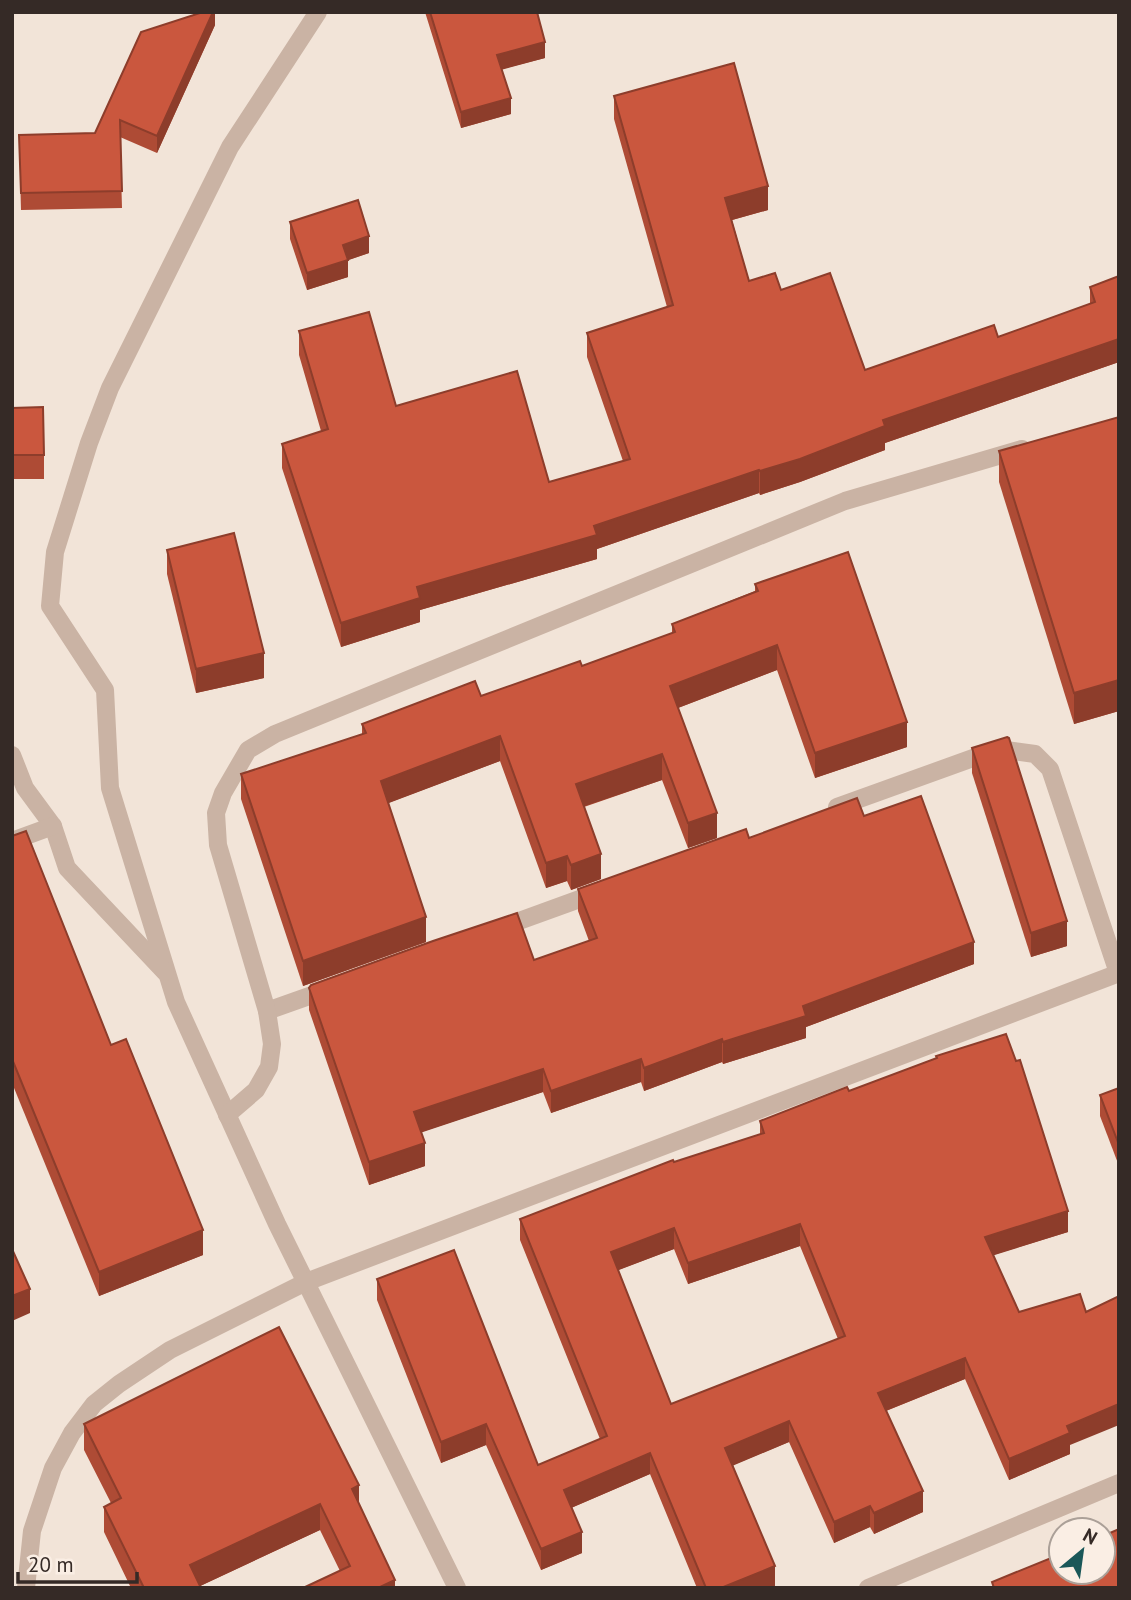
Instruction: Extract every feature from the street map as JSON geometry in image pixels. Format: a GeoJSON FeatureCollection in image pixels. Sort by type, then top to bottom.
{"type":"FeatureCollection","features":[{"type":"Feature","properties":{"kind":"street"},"geometry":{"type":"LineString","coordinates":[[318,12],[230,147],[110,388],[89,443],[55,552],[50,606],[105,690],[110,788],[176,1002],[277,1224],[457,1588]]}},
{"type":"Feature","properties":{"kind":"street"},"geometry":{"type":"LineString","coordinates":[[227,1115],[256,1090],[269,1067],[272,1044],[267,1011],[218,845],[216,813],[223,793],[248,750],[275,734],[845,501],[1038,444]]}},
{"type":"Feature","properties":{"kind":"street"},"geometry":{"type":"LineString","coordinates":[[26,1588],[32,1531],[53,1468],[72,1433],[94,1404],[170,1350],[306,1282],[1118,973],[1050,769],[1035,754],[998,749],[827,811]]}},
{"type":"Feature","properties":{"kind":"street"},"geometry":{"type":"LineString","coordinates":[[12,755],[25,788],[53,826],[67,868],[167,974]]}},
{"type":"Feature","properties":{"kind":"street"},"geometry":{"type":"LineString","coordinates":[[12,841],[53,826]]}},
{"type":"Feature","properties":{"kind":"street"},"geometry":{"type":"LineString","coordinates":[[475,937],[619,885]]}},
{"type":"Feature","properties":{"kind":"street"},"geometry":{"type":"LineString","coordinates":[[267,1011],[345,983]]}},
{"type":"Feature","properties":{"kind":"street"},"geometry":{"type":"LineString","coordinates":[[868,1588],[1119,1483]]}},
{"type":"Feature","properties":{"kind":"building"},"geometry":{"type":"Polygon","coordinates":[[[203,12],[213,12],[157,136],[120,120],[122,191],[21,193],[19,135],[95,133],[141,32],[203,12]]]}},
{"type":"Feature","properties":{"kind":"building"},"geometry":{"type":"Polygon","coordinates":[[[430,12],[537,12],[545,42],[497,55],[511,98],[461,112],[430,12]]]}},
{"type":"Feature","properties":{"kind":"building"},"geometry":{"type":"Polygon","coordinates":[[[734,63],[768,186],[725,198],[749,281],[775,273],[781,290],[830,273],[865,370],[994,325],[998,337],[1095,302],[1090,287],[1119,276],[1119,339],[883,420],[885,426],[800,459],[759,470],[594,526],[597,535],[417,587],[420,598],[341,623],[282,444],[328,429],[299,331],[369,312],[396,406],[517,371],[549,482],[630,459],[587,333],[673,305],[614,96],[734,63]]]}},
{"type":"Feature","properties":{"kind":"building"},"geometry":{"type":"Polygon","coordinates":[[[358,200],[369,236],[343,245],[348,260],[307,273],[290,222],[358,200]]]}},
{"type":"Feature","properties":{"kind":"building"},"geometry":{"type":"Polygon","coordinates":[[[43,407],[44,455],[12,455],[12,408],[43,407]]]}},
{"type":"Feature","properties":{"kind":"building"},"geometry":{"type":"Polygon","coordinates":[[[1119,417],[1119,680],[1074,693],[999,451],[1119,417]]]}},
{"type":"Feature","properties":{"kind":"building"},"geometry":{"type":"Polygon","coordinates":[[[234,533],[264,653],[196,669],[167,550],[234,533]]]}},
{"type":"Feature","properties":{"kind":"building"},"geometry":{"type":"Polygon","coordinates":[[[848,552],[907,722],[815,753],[777,645],[670,686],[717,813],[688,823],[662,754],[576,784],[601,854],[571,865],[567,856],[546,863],[500,736],[381,781],[426,917],[303,961],[241,774],[366,733],[362,724],[475,681],[481,696],[580,661],[582,666],[675,632],[672,624],[758,591],[755,584],[848,552]]]}},
{"type":"Feature","properties":{"kind":"building"},"geometry":{"type":"Polygon","coordinates":[[[1007,737],[1067,921],[1031,933],[972,748],[1007,737]]]}},
{"type":"Feature","properties":{"kind":"building"},"geometry":{"type":"Polygon","coordinates":[[[921,796],[974,942],[803,1006],[806,1016],[723,1042],[722,1039],[644,1068],[641,1059],[551,1091],[543,1069],[414,1112],[425,1143],[369,1162],[309,988],[311,985],[517,913],[534,960],[597,938],[578,889],[746,829],[749,838],[857,798],[864,816],[921,796]]]}},
{"type":"Feature","properties":{"kind":"building"},"geometry":{"type":"Polygon","coordinates":[[[26,831],[111,1045],[126,1039],[203,1230],[99,1272],[12,1059],[12,836],[26,831]]]}},
{"type":"Feature","properties":{"kind":"building"},"geometry":{"type":"Polygon","coordinates":[[[1006,1034],[1016,1061],[1020,1060],[1068,1211],[985,1237],[1019,1312],[1080,1294],[1086,1312],[1119,1296],[1119,1404],[1067,1426],[1070,1433],[1009,1459],[965,1358],[878,1393],[923,1491],[874,1513],[870,1506],[834,1522],[789,1421],[725,1448],[775,1566],[721,1588],[706,1588],[650,1453],[564,1490],[582,1532],[541,1549],[486,1424],[441,1442],[377,1279],[454,1250],[538,1465],[607,1436],[520,1219],[673,1160],[674,1162],[764,1133],[760,1121],[847,1087],[849,1091],[937,1058],[936,1056],[1006,1034]],[[800,1224],[688,1263],[674,1228],[611,1252],[671,1404],[845,1336],[800,1224]]]}},
{"type":"Feature","properties":{"kind":"building"},"geometry":{"type":"Polygon","coordinates":[[[1119,1088],[1119,1145],[1100,1095],[1119,1088]]]}},
{"type":"Feature","properties":{"kind":"building"},"geometry":{"type":"Polygon","coordinates":[[[12,1249],[30,1289],[12,1296],[12,1249]]]}},
{"type":"Feature","properties":{"kind":"building"},"geometry":{"type":"Polygon","coordinates":[[[279,1327],[359,1485],[352,1489],[395,1580],[378,1588],[303,1588],[350,1566],[320,1504],[190,1565],[201,1588],[144,1588],[104,1507],[121,1498],[84,1424],[279,1327]]]}},
{"type":"Feature","properties":{"kind":"building"},"geometry":{"type":"Polygon","coordinates":[[[1119,1529],[1119,1588],[994,1588],[992,1582],[1047,1560],[1047,1586],[1117,1586],[1119,1529]]]}}]}
